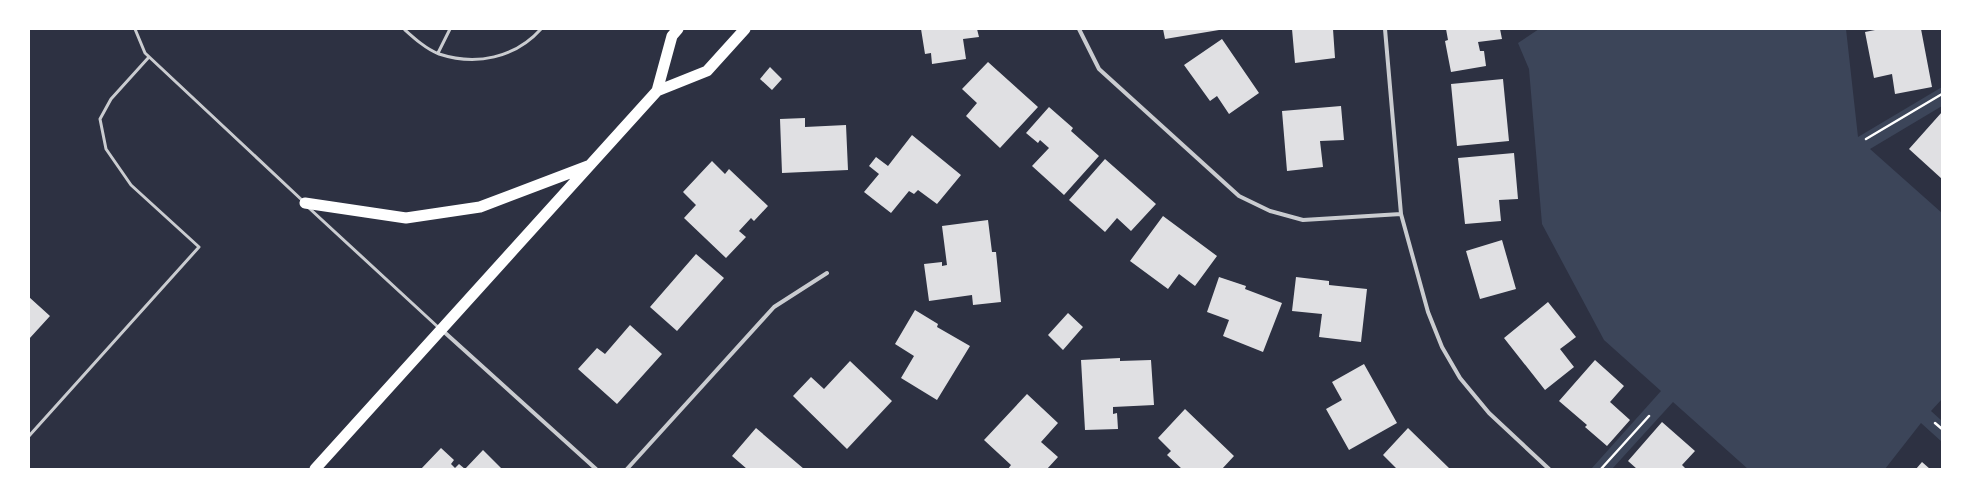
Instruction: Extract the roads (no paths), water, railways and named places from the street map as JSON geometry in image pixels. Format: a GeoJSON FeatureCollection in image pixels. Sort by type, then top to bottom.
{"type":"FeatureCollection","features":[{"type":"Feature","properties":{"kind":"highway"},"geometry":{"type":"LineString","coordinates":[[315,469],[656,91],[672,36],[678,29]]}},
{"type":"Feature","properties":{"kind":"highway"},"geometry":{"type":"LineString","coordinates":[[656,91],[707,71],[745,29]]}},
{"type":"Feature","properties":{"kind":"highway"},"geometry":{"type":"LineString","coordinates":[[305,203],[406,218],[480,207],[590,165]]}},
{"type":"Feature","properties":{"kind":"street"},"geometry":{"type":"LineString","coordinates":[[1079,29],[1099,69],[1239,196],[1270,211],[1303,220],[1401,214]]}},
{"type":"Feature","properties":{"kind":"street"},"geometry":{"type":"LineString","coordinates":[[1385,29],[1401,214],[1428,312],[1442,347],[1460,378],[1489,413],[1549,469]]}},
{"type":"Feature","properties":{"kind":"street"},"geometry":{"type":"LineString","coordinates":[[627,469],[774,307],[827,273]]}},
{"type":"Feature","properties":{"kind":"street"},"geometry":{"type":"LineString","coordinates":[[441,330],[596,469]]}},
{"type":"Feature","properties":{"kind":"lane"},"geometry":{"type":"LineString","coordinates":[[135,29],[146,54],[149,57],[441,330]]}},
{"type":"Feature","properties":{"kind":"lane"},"geometry":{"type":"LineString","coordinates":[[404,29],[415,39],[438,53],[464,60],[490,59],[515,50],[541,29]]}},
{"type":"Feature","properties":{"kind":"lane"},"geometry":{"type":"LineString","coordinates":[[438,53],[450,29]]}},
{"type":"Feature","properties":{"kind":"lane"},"geometry":{"type":"LineString","coordinates":[[29,436],[200,247],[131,185],[106,149],[100,119],[111,99],[149,57]]}}]}
